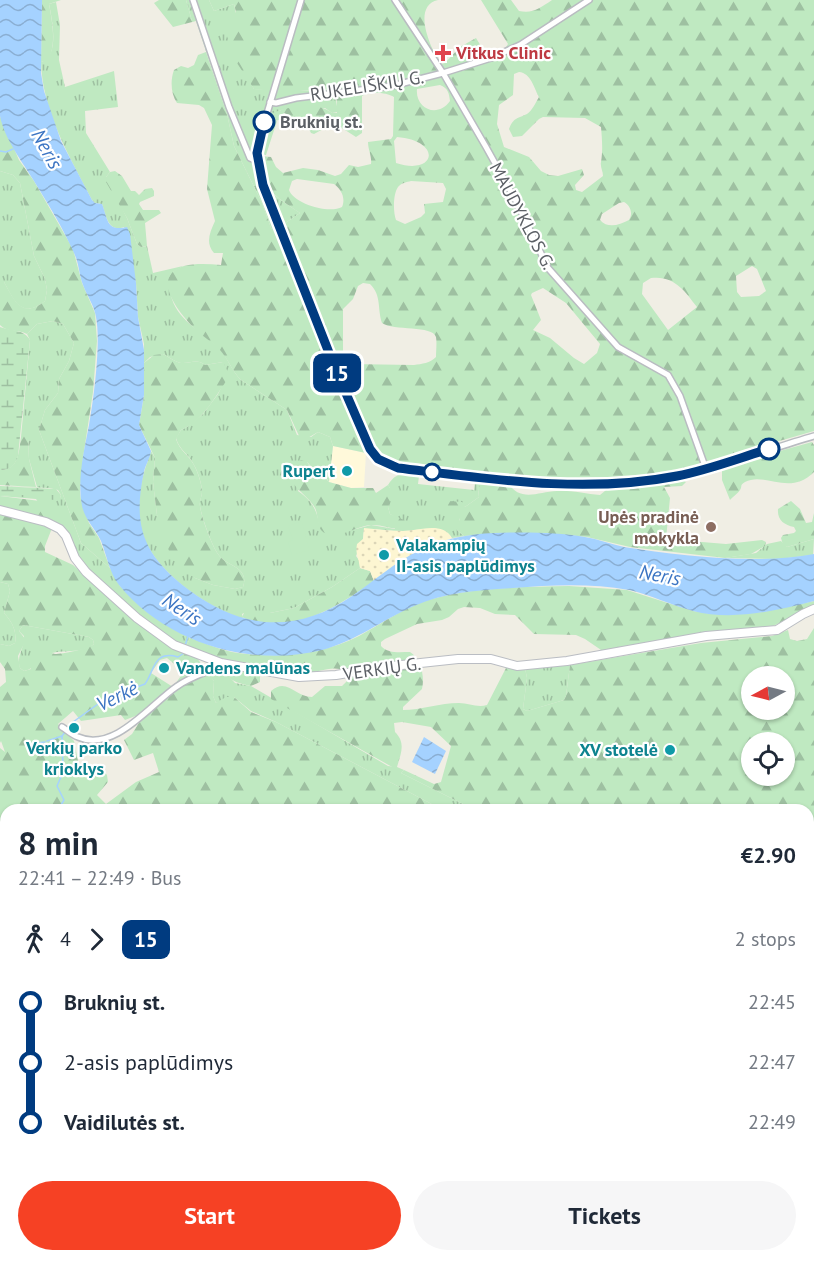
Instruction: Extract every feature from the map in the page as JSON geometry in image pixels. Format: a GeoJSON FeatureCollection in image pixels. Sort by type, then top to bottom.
{"type":"FeatureCollection","features":[{"type":"Feature","properties":{"kind":"main road","name":"VERKIŲ G."},"geometry":{"type":"LineString","coordinates":[[0,510],[56,526],[66,536],[75,558],[86,572],[136,618],[174,645],[221,663],[308,677],[351,674],[383,667],[452,659],[490,659],[525,666],[601,656],[706,636],[777,630],[814,609]]}},
{"type":"Feature","properties":{"kind":"street"},"geometry":{"type":"LineString","coordinates":[[193,0],[229,107],[250,158],[257,161]]}},
{"type":"Feature","properties":{"kind":"street"},"geometry":{"type":"LineString","coordinates":[[301,0],[259,140],[257,161],[267,197],[335,368],[370,449],[378,459],[398,468],[570,485],[663,478],[706,468],[814,436]]}},
{"type":"Feature","properties":{"kind":"street","name":"MAUDYKLOS G."},"geometry":{"type":"LineString","coordinates":[[395,0],[443,73],[516,201],[548,268],[618,347],[668,375],[680,396],[706,468]]}},
{"type":"Feature","properties":{"kind":"street","name":"RUKELIŠKIŲ G."},"geometry":{"type":"LineString","coordinates":[[270,102],[392,86],[490,58],[520,45],[589,0]]}},
{"type":"Feature","properties":{"kind":"street"},"geometry":{"type":"LineString","coordinates":[[65,729],[78,737],[91,740],[118,734],[131,726],[176,687],[218,667],[221,663]]}},
{"type":"Feature","properties":{"kind":"shaded area"},"geometry":{"type":"Polygon","coordinates":[[[333,446],[366,453],[364,487],[351,488],[329,482],[333,446]]]}},
{"type":"Feature","properties":{"kind":"green space"},"geometry":{"type":"Polygon","coordinates":[[[42,0],[61,0],[49,4],[53,33],[52,48],[48,60],[41,62],[42,0]]]}},
{"type":"Feature","properties":{"kind":"green space"},"geometry":{"type":"Polygon","coordinates":[[[159,0],[186,0],[192,21],[196,21],[173,27],[154,3],[159,0]]]}},
{"type":"Feature","properties":{"kind":"green space"},"geometry":{"type":"Polygon","coordinates":[[[186,0],[209,0],[214,11],[234,4],[250,82],[254,89],[303,91],[334,89],[338,112],[332,113],[325,108],[280,110],[272,122],[277,121],[266,155],[263,155],[263,176],[266,184],[276,196],[300,213],[275,230],[271,228],[262,203],[234,146],[227,114],[196,21],[192,21],[186,0]]]}},
{"type":"Feature","properties":{"kind":"green space"},"geometry":{"type":"Polygon","coordinates":[[[209,0],[438,0],[430,4],[424,19],[429,39],[441,64],[445,63],[460,47],[476,38],[487,56],[504,50],[508,44],[481,0],[511,0],[519,11],[528,12],[552,0],[814,0],[814,431],[669,473],[580,481],[403,466],[366,453],[333,446],[330,437],[318,432],[306,439],[300,438],[287,410],[241,380],[220,350],[184,317],[168,288],[168,279],[173,271],[189,265],[221,265],[223,253],[214,253],[209,241],[215,221],[207,189],[212,125],[204,108],[199,105],[177,103],[172,92],[174,70],[181,66],[188,68],[194,65],[198,55],[206,52],[227,114],[234,146],[262,203],[271,228],[275,230],[300,213],[283,202],[271,190],[264,176],[261,156],[271,157],[276,167],[283,173],[303,168],[335,176],[341,174],[349,165],[358,167],[371,164],[368,142],[391,139],[393,136],[394,97],[378,93],[362,96],[362,133],[356,137],[334,123],[314,134],[311,133],[307,125],[284,113],[279,120],[269,122],[273,113],[287,108],[311,106],[337,113],[334,89],[282,92],[254,89],[237,63],[225,31],[236,12],[234,4],[214,11],[209,0]],[[519,72],[514,74],[513,95],[499,105],[497,124],[504,147],[529,157],[541,171],[549,175],[558,176],[582,169],[584,175],[575,185],[576,190],[582,192],[603,176],[601,127],[585,118],[543,117],[522,136],[513,137],[509,129],[513,122],[529,113],[539,97],[529,78],[519,72]],[[440,85],[417,89],[417,96],[423,106],[433,110],[445,106],[450,101],[448,91],[440,85]],[[397,137],[394,141],[396,163],[409,166],[420,165],[426,162],[429,156],[422,145],[397,137]],[[297,179],[292,181],[289,190],[298,200],[321,208],[336,209],[342,207],[343,204],[342,194],[334,184],[297,179]],[[411,181],[401,185],[395,194],[394,208],[396,220],[405,224],[425,213],[424,204],[443,202],[446,189],[443,183],[411,181]],[[624,202],[602,214],[600,220],[603,223],[614,225],[629,220],[631,213],[630,208],[624,202]],[[752,266],[736,276],[737,292],[741,297],[759,296],[766,291],[757,269],[752,266]],[[651,278],[643,283],[642,294],[668,330],[697,307],[678,285],[666,279],[651,278]],[[363,283],[358,286],[353,299],[343,309],[343,355],[349,364],[414,365],[429,362],[436,357],[436,337],[433,333],[382,323],[378,298],[370,284],[363,283]],[[543,288],[531,295],[541,320],[533,330],[550,338],[584,364],[597,353],[600,344],[566,303],[543,288]]]}},
{"type":"Feature","properties":{"kind":"green space"},"geometry":{"type":"Polygon","coordinates":[[[56,2],[60,25],[59,60],[65,87],[114,71],[118,107],[85,111],[86,133],[110,172],[106,177],[127,218],[137,244],[141,247],[147,246],[153,273],[183,266],[173,272],[171,289],[172,299],[180,314],[220,349],[241,380],[287,410],[297,435],[311,437],[318,432],[330,437],[333,446],[329,482],[307,462],[298,491],[312,505],[319,523],[341,533],[371,525],[395,529],[395,517],[390,514],[388,507],[390,488],[388,485],[394,477],[401,474],[419,476],[418,484],[474,490],[475,483],[479,480],[491,479],[478,488],[479,497],[465,507],[463,506],[457,530],[464,536],[452,538],[442,530],[430,528],[403,531],[364,529],[363,539],[356,556],[360,568],[294,608],[270,613],[244,613],[242,614],[243,619],[227,613],[193,593],[161,565],[142,532],[139,515],[141,485],[151,451],[155,458],[153,482],[157,515],[195,578],[213,585],[235,589],[243,587],[243,575],[218,554],[213,544],[201,510],[202,489],[198,475],[192,461],[179,446],[176,438],[181,430],[203,414],[218,394],[222,386],[223,362],[205,365],[196,362],[181,363],[163,354],[150,357],[144,363],[144,344],[138,317],[136,283],[124,227],[111,225],[106,218],[102,204],[92,200],[59,133],[46,98],[41,62],[47,59],[53,45],[49,4],[56,2]]]}},
{"type":"Feature","properties":{"kind":"green space"},"geometry":{"type":"Polygon","coordinates":[[[0,116],[19,160],[34,181],[73,249],[82,283],[95,313],[97,341],[93,392],[80,492],[89,523],[99,538],[110,568],[81,543],[39,430],[45,410],[58,393],[59,379],[69,361],[74,343],[63,324],[53,321],[37,324],[27,334],[6,329],[0,325],[0,282],[4,282],[15,300],[24,308],[37,306],[45,301],[47,290],[45,279],[34,256],[20,183],[13,175],[0,171],[0,116]]]}},
{"type":"Feature","properties":{"kind":"green space"},"geometry":{"type":"Polygon","coordinates":[[[0,171],[13,175],[20,183],[34,256],[45,279],[47,290],[45,301],[30,309],[19,305],[4,282],[0,282],[0,171]]]}},
{"type":"Feature","properties":{"kind":"green space"},"geometry":{"type":"Polygon","coordinates":[[[115,171],[122,176],[131,191],[139,195],[145,189],[152,188],[154,191],[154,196],[139,204],[143,210],[159,210],[161,213],[145,223],[147,246],[141,247],[137,244],[127,218],[106,182],[106,177],[110,172],[115,171]]]}},
{"type":"Feature","properties":{"kind":"green space"},"geometry":{"type":"Polygon","coordinates":[[[53,321],[63,324],[74,343],[69,361],[59,379],[58,393],[45,410],[39,430],[81,543],[110,568],[120,586],[144,609],[190,638],[186,647],[144,621],[105,587],[77,555],[36,499],[0,496],[60,498],[61,495],[58,490],[49,488],[0,486],[37,487],[29,459],[28,439],[21,437],[30,340],[27,334],[37,324],[53,321]]]}},
{"type":"Feature","properties":{"kind":"green space"},"geometry":{"type":"Polygon","coordinates":[[[0,327],[21,332],[30,340],[18,456],[12,466],[0,470],[0,327]]]}},
{"type":"Feature","properties":{"kind":"green space"},"geometry":{"type":"Polygon","coordinates":[[[163,354],[181,363],[196,362],[205,365],[223,362],[230,376],[203,414],[181,430],[176,439],[192,461],[198,475],[202,489],[201,511],[213,545],[222,558],[243,575],[243,587],[235,589],[213,585],[195,578],[181,568],[170,554],[157,515],[153,482],[155,458],[139,425],[144,395],[144,363],[154,355],[163,354]]]}},
{"type":"Feature","properties":{"kind":"green space"},"geometry":{"type":"Polygon","coordinates":[[[21,437],[28,438],[29,459],[36,487],[0,485],[0,470],[11,467],[17,459],[21,437]]]}},
{"type":"Feature","properties":{"kind":"green space"},"geometry":{"type":"Polygon","coordinates":[[[812,442],[814,472],[805,479],[795,483],[786,483],[753,479],[742,484],[730,500],[722,480],[722,467],[812,442]]]}},
{"type":"Feature","properties":{"kind":"green space"},"geometry":{"type":"Polygon","coordinates":[[[301,460],[320,472],[329,482],[351,488],[373,488],[376,493],[388,485],[392,496],[388,507],[390,514],[404,520],[407,528],[370,525],[342,534],[325,533],[319,525],[315,508],[292,480],[291,474],[294,467],[301,460]]]}},
{"type":"Feature","properties":{"kind":"green space"},"geometry":{"type":"Polygon","coordinates":[[[680,479],[686,482],[682,486],[664,487],[670,498],[666,539],[726,544],[762,540],[766,542],[765,546],[751,554],[725,558],[630,547],[567,535],[504,533],[464,536],[455,528],[460,519],[459,516],[450,511],[447,504],[449,501],[462,502],[465,507],[479,497],[478,488],[485,480],[507,481],[517,492],[529,495],[562,491],[600,495],[611,486],[631,489],[650,483],[680,479]]]}},
{"type":"Feature","properties":{"kind":"green space"},"geometry":{"type":"Polygon","coordinates":[[[0,486],[56,489],[61,495],[55,500],[0,495],[0,486]]]}},
{"type":"Feature","properties":{"kind":"green space"},"geometry":{"type":"Polygon","coordinates":[[[0,496],[40,501],[54,523],[45,552],[73,565],[136,621],[176,650],[197,658],[214,681],[213,696],[216,703],[226,697],[234,697],[251,712],[276,722],[432,804],[106,804],[0,804],[0,748],[5,752],[1,741],[0,743],[0,687],[6,682],[5,669],[0,662],[0,644],[9,646],[15,643],[13,626],[4,613],[10,591],[8,584],[0,582],[0,496]],[[23,625],[19,631],[26,640],[18,656],[20,668],[24,671],[31,669],[31,659],[41,647],[55,654],[69,652],[94,644],[89,637],[23,625]],[[167,658],[160,660],[151,673],[173,687],[183,673],[167,658]],[[73,711],[58,724],[74,741],[79,766],[83,768],[97,764],[107,775],[108,782],[97,795],[106,804],[136,782],[159,772],[153,753],[134,760],[124,740],[132,734],[140,721],[138,715],[125,720],[121,715],[81,721],[73,711]]]}},
{"type":"Feature","properties":{"kind":"green space"},"geometry":{"type":"Polygon","coordinates":[[[791,501],[800,509],[806,523],[812,522],[814,513],[814,539],[787,547],[783,545],[781,538],[783,535],[796,531],[794,527],[782,521],[778,509],[791,501]]]}},
{"type":"Feature","properties":{"kind":"green space"},"geometry":{"type":"Polygon","coordinates":[[[302,521],[309,550],[292,555],[288,542],[293,540],[288,526],[302,521]]]}},
{"type":"Feature","properties":{"kind":"green space"},"geometry":{"type":"Polygon","coordinates":[[[814,539],[813,555],[779,559],[725,558],[756,553],[767,544],[781,541],[787,547],[814,539]]]}},
{"type":"Feature","properties":{"kind":"green space"},"geometry":{"type":"Polygon","coordinates":[[[360,568],[370,571],[374,581],[345,600],[311,617],[276,625],[259,623],[242,617],[244,613],[270,613],[294,608],[360,568]]]}},
{"type":"Feature","properties":{"kind":"green space"},"geometry":{"type":"Polygon","coordinates":[[[0,582],[8,584],[10,591],[4,613],[13,626],[15,643],[9,646],[0,644],[0,582]]]}},
{"type":"Feature","properties":{"kind":"green space"},"geometry":{"type":"Polygon","coordinates":[[[569,586],[627,590],[693,611],[712,614],[763,612],[814,601],[814,606],[768,628],[697,633],[604,652],[576,635],[534,634],[515,615],[495,614],[480,608],[464,607],[442,620],[417,624],[385,639],[381,642],[381,646],[391,651],[410,652],[417,659],[421,668],[422,689],[403,707],[403,710],[452,703],[487,705],[507,666],[525,668],[527,678],[523,709],[527,711],[564,700],[570,665],[701,643],[772,636],[788,630],[790,639],[797,641],[807,639],[814,628],[814,804],[463,804],[401,773],[404,770],[434,784],[441,782],[451,746],[431,727],[402,722],[394,723],[402,748],[397,767],[394,768],[271,699],[271,691],[282,686],[312,697],[325,686],[342,686],[348,680],[345,671],[335,668],[303,673],[261,666],[255,667],[260,682],[251,686],[231,679],[222,661],[186,647],[190,638],[238,653],[300,654],[330,647],[359,636],[419,603],[480,590],[569,586]]]}},
{"type":"Feature","properties":{"kind":"green space"},"geometry":{"type":"Polygon","coordinates":[[[23,625],[89,637],[94,644],[80,650],[52,653],[32,668],[24,671],[20,668],[19,663],[24,636],[19,631],[23,625]]]}},
{"type":"Feature","properties":{"kind":"green space"},"geometry":{"type":"Polygon","coordinates":[[[570,665],[564,700],[527,711],[523,709],[527,678],[525,668],[570,665]]]}},
{"type":"Feature","properties":{"kind":"green space"},"geometry":{"type":"Polygon","coordinates":[[[224,671],[235,683],[251,686],[388,766],[404,770],[401,773],[463,804],[432,804],[251,711],[234,697],[216,703],[213,696],[214,681],[208,674],[224,671]]]}},
{"type":"Feature","properties":{"kind":"sand","name":"Valakampių II-asis paplūdimys"},"geometry":{"type":"Polygon","coordinates":[[[364,528],[403,531],[436,528],[448,533],[452,538],[414,553],[374,581],[370,571],[360,568],[357,554],[357,544],[363,539],[364,528]]]}},
{"type":"Feature","properties":{"kind":"water","name":"Neris"},"geometry":{"type":"Polygon","coordinates":[[[0,0],[42,0],[41,73],[44,91],[61,141],[92,200],[102,204],[111,226],[127,227],[130,234],[138,317],[144,350],[144,395],[139,425],[151,451],[141,491],[141,525],[145,539],[161,565],[189,590],[229,613],[270,622],[290,621],[310,617],[331,608],[352,596],[402,560],[429,546],[475,535],[551,533],[595,539],[624,547],[719,558],[768,559],[814,554],[814,601],[754,614],[723,615],[693,611],[629,590],[600,586],[556,585],[475,591],[426,601],[358,636],[322,650],[295,655],[267,656],[239,653],[211,646],[185,636],[161,622],[138,605],[119,585],[110,569],[101,541],[85,516],[82,506],[80,486],[82,465],[96,370],[98,341],[96,317],[70,244],[14,150],[2,124],[0,116],[0,0]]]}},
{"type":"Feature","properties":{"kind":"water"},"geometry":{"type":"Polygon","coordinates":[[[424,737],[446,751],[435,774],[412,762],[424,737]]]}},
{"type":"Feature","properties":{"kind":"waterway"},"geometry":{"type":"LineString","coordinates":[[0,151],[6,152],[13,149]]}},
{"type":"Feature","properties":{"kind":"waterway","name":"Verkė"},"geometry":{"type":"LineString","coordinates":[[185,646],[188,636]]}},
{"type":"Feature","properties":{"kind":"waterway","name":"Verkė"},"geometry":{"type":"LineString","coordinates":[[47,741],[62,736],[73,722],[98,704],[125,697],[137,687],[145,684],[159,659],[164,656],[178,657],[184,653]]}},
{"type":"Feature","properties":{"kind":"waterway"},"geometry":{"type":"LineString","coordinates":[[62,736],[63,768]]}},
{"type":"Feature","properties":{"kind":"waterway","name":"Verkė"},"geometry":{"type":"LineString","coordinates":[[28,744],[45,742]]}},
{"type":"Feature","properties":{"kind":"waterway"},"geometry":{"type":"LineString","coordinates":[[62,804],[64,800],[57,786],[63,772]]}},
{"type":"Feature","properties":{"kind":"bus line","name":"15"},"geometry":{"type":"LineString","coordinates":[[264,122],[257,161],[267,197],[335,368],[370,449],[378,459],[398,468],[584,485],[688,474],[769,449]]}},
{"type":"Feature","properties":{"kind":"place","name":"Vitkus Clinic"},"geometry":{"type":"Point","coordinates":[443,53]}},
{"type":"Feature","properties":{"kind":"place","name":"Bruknių st."},"geometry":{"type":"Point","coordinates":[264,122]}},
{"type":"Feature","properties":{"kind":"place","name":"Rupert"},"geometry":{"type":"Point","coordinates":[347,471]}},
{"type":"Feature","properties":{"kind":"place","name":"Upės pradinė mokykla"},"geometry":{"type":"Point","coordinates":[711,527]}},
{"type":"Feature","properties":{"kind":"place","name":"Valakampių II-asis paplūdimys"},"geometry":{"type":"Point","coordinates":[384,555]}},
{"type":"Feature","properties":{"kind":"place","name":"Vandens malūnas"},"geometry":{"type":"Point","coordinates":[164,668]}},
{"type":"Feature","properties":{"kind":"place","name":"Verkių parko krioklys"},"geometry":{"type":"Point","coordinates":[74,728]}},
{"type":"Feature","properties":{"kind":"place","name":"XV stotelė"},"geometry":{"type":"Point","coordinates":[670,750]}}]}
